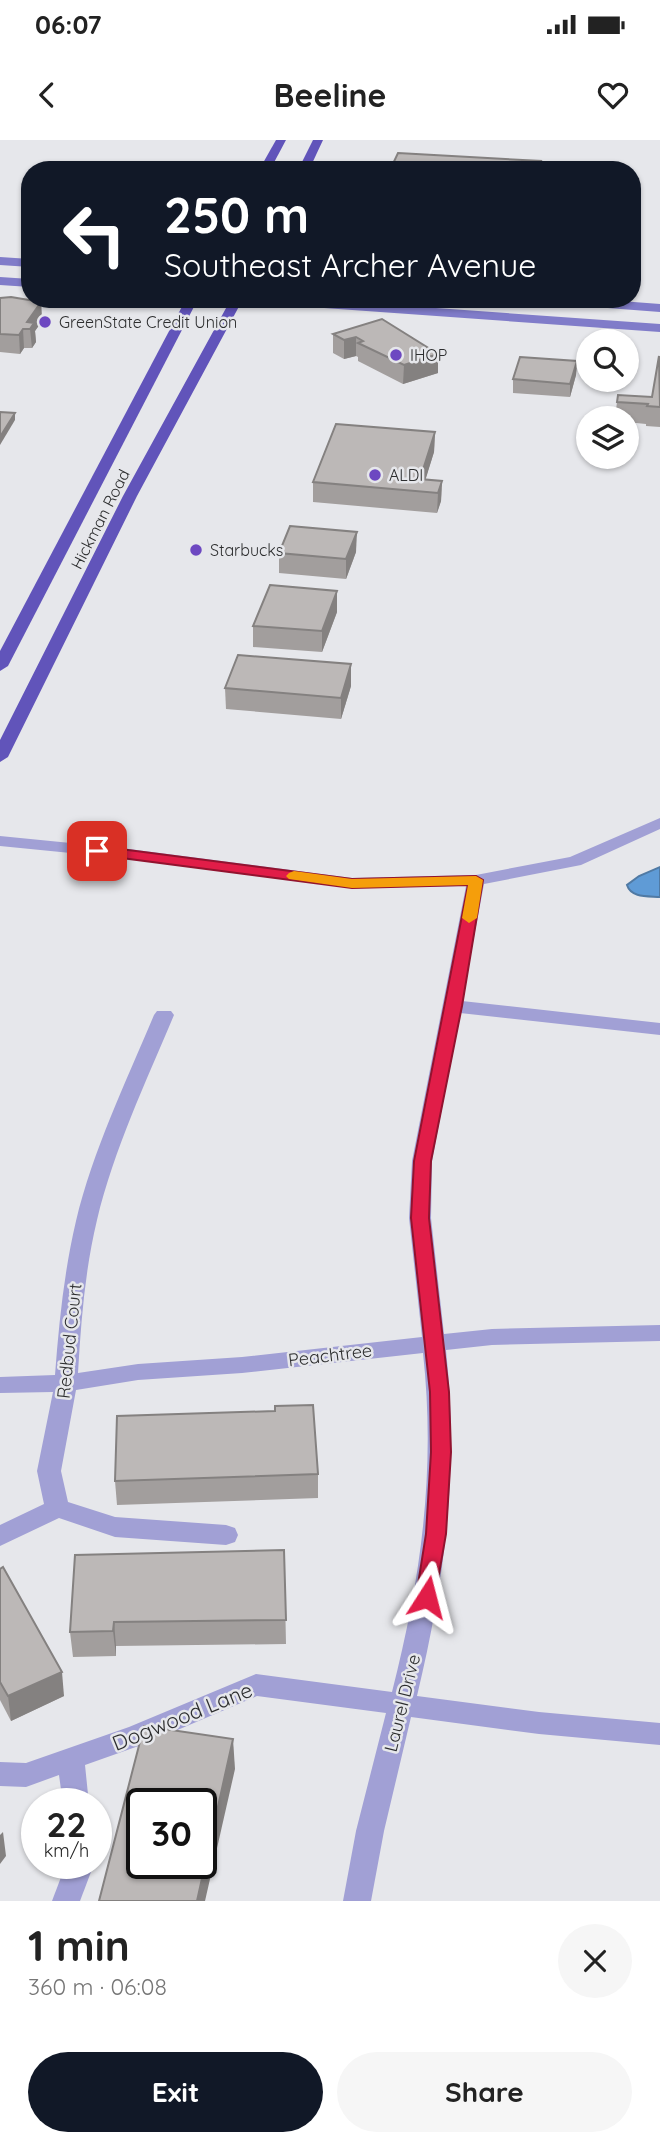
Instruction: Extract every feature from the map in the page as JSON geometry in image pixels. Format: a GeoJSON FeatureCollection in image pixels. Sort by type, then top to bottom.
{"type":"FeatureCollection","features":[{"type":"Feature","properties":{"kind":"highway"},"geometry":{"type":"LineString","coordinates":[[269,161],[281,140]]}},
{"type":"Feature","properties":{"kind":"highway"},"geometry":{"type":"LineString","coordinates":[[308,161],[318,140]]}},
{"type":"Feature","properties":{"kind":"highway","name":"Hickman Road"},"geometry":{"type":"LineString","coordinates":[[0,666],[187,308]]}},
{"type":"Feature","properties":{"kind":"highway","name":"Hickman Road"},"geometry":{"type":"LineString","coordinates":[[0,757],[130,496],[232,308]]}},
{"type":"Feature","properties":{"kind":"main road"},"geometry":{"type":"LineString","coordinates":[[0,261],[21,262]]}},
{"type":"Feature","properties":{"kind":"main road"},"geometry":{"type":"LineString","coordinates":[[0,281],[21,282]]}},
{"type":"Feature","properties":{"kind":"main road"},"geometry":{"type":"LineString","coordinates":[[641,306],[660,307]]}},
{"type":"Feature","properties":{"kind":"main road"},"geometry":{"type":"LineString","coordinates":[[380,308],[660,328]]}},
{"type":"Feature","properties":{"kind":"street"},"geometry":{"type":"LineString","coordinates":[[0,841],[121,853],[352,883],[476,880],[575,861],[660,823]]}},
{"type":"Feature","properties":{"kind":"street","name":"Laurel Drive"},"geometry":{"type":"LineString","coordinates":[[357,1901],[370,1831],[423,1618],[436,1534],[441,1452],[435,1342],[420,1218],[422,1161],[454,1006],[476,880]]}},
{"type":"Feature","properties":{"kind":"street"},"geometry":{"type":"LineString","coordinates":[[454,1006],[660,1029]]}},
{"type":"Feature","properties":{"kind":"street","name":"Redbud Court"},"geometry":{"type":"LineString","coordinates":[[57,1508],[49,1471],[66,1383],[72,1296],[87,1219],[108,1151],[164,1016]]}},
{"type":"Feature","properties":{"kind":"street","name":"Peachtree"},"geometry":{"type":"LineString","coordinates":[[0,1385],[66,1383],[138,1372],[242,1365],[435,1342],[575,1333],[660,1333]]}},
{"type":"Feature","properties":{"kind":"street"},"geometry":{"type":"LineString","coordinates":[[0,1536],[57,1508],[115,1527],[226,1535]]}},
{"type":"Feature","properties":{"kind":"street","name":"Dogwood Lane"},"geometry":{"type":"LineString","coordinates":[[0,1774],[26,1775],[138,1735],[256,1685],[539,1723],[660,1734]]}},
{"type":"Feature","properties":{"kind":"street"},"geometry":{"type":"LineString","coordinates":[[71,1759],[74,1788]]}},
{"type":"Feature","properties":{"kind":"street"},"geometry":{"type":"LineString","coordinates":[[66,1901],[74,1879]]}},
{"type":"Feature","properties":{"kind":"water"},"geometry":{"type":"Polygon","coordinates":[[[660,867],[660,897],[640,896],[629,889],[627,885],[639,876],[660,867]]]}},
{"type":"Feature","properties":{"kind":"building"},"geometry":{"type":"Polygon","coordinates":[[[398,153],[541,161],[394,161],[398,153]]]}},
{"type":"Feature","properties":{"kind":"building"},"geometry":{"type":"Polygon","coordinates":[[[0,298],[21,299],[21,308],[37,308],[27,322],[34,323],[30,329],[23,329],[19,335],[0,334],[0,298]]]}},
{"type":"Feature","properties":{"kind":"building"},"geometry":{"type":"Polygon","coordinates":[[[382,319],[438,354],[404,365],[358,343],[363,341],[356,337],[344,340],[333,334],[382,319]]]}},
{"type":"Feature","properties":{"kind":"building"},"geometry":{"type":"Polygon","coordinates":[[[659,356],[660,407],[617,402],[618,395],[652,397],[659,356]]]}},
{"type":"Feature","properties":{"kind":"building"},"geometry":{"type":"Polygon","coordinates":[[[520,357],[576,361],[570,384],[513,379],[520,357]]]}},
{"type":"Feature","properties":{"kind":"building"},"geometry":{"type":"Polygon","coordinates":[[[0,412],[15,413],[0,437],[0,412]]]}},
{"type":"Feature","properties":{"kind":"building","name":"ALDI"},"geometry":{"type":"Polygon","coordinates":[[[336,424],[435,432],[420,479],[442,481],[438,493],[313,482],[336,424]]]}},
{"type":"Feature","properties":{"kind":"building"},"geometry":{"type":"Polygon","coordinates":[[[290,526],[357,532],[346,559],[279,553],[290,526]]]}},
{"type":"Feature","properties":{"kind":"building"},"geometry":{"type":"Polygon","coordinates":[[[270,585],[337,591],[322,631],[253,626],[270,585]]]}},
{"type":"Feature","properties":{"kind":"building"},"geometry":{"type":"Polygon","coordinates":[[[238,655],[351,664],[341,698],[225,688],[238,655]]]}},
{"type":"Feature","properties":{"kind":"building"},"geometry":{"type":"Polygon","coordinates":[[[313,1405],[318,1474],[115,1481],[117,1416],[275,1411],[275,1406],[313,1405]]]}},
{"type":"Feature","properties":{"kind":"building"},"geometry":{"type":"Polygon","coordinates":[[[284,1550],[286,1620],[114,1622],[113,1631],[70,1632],[75,1555],[284,1550]]]}},
{"type":"Feature","properties":{"kind":"building"},"geometry":{"type":"Polygon","coordinates":[[[3,1567],[62,1672],[8,1696],[0,1682],[0,1569],[3,1567]]]}},
{"type":"Feature","properties":{"kind":"building"},"geometry":{"type":"Polygon","coordinates":[[[144,1726],[233,1739],[217,1811],[217,1788],[128,1788],[144,1726]]]}},
{"type":"Feature","properties":{"kind":"building"},"geometry":{"type":"Polygon","coordinates":[[[126,1796],[126,1879],[202,1879],[197,1901],[99,1901],[105,1879],[112,1879],[112,1850],[126,1796]]]}},
{"type":"Feature","properties":{"kind":"slow traffic"},"geometry":{"type":"LineString","coordinates":[[294,876],[352,883],[476,880],[469,918]]}},
{"type":"Feature","properties":{"kind":"place","name":"GreenState Credit Union"},"geometry":{"type":"Point","coordinates":[45,322]}},
{"type":"Feature","properties":{"kind":"place","name":"IHOP"},"geometry":{"type":"Point","coordinates":[396,355]}},
{"type":"Feature","properties":{"kind":"place","name":"ALDI"},"geometry":{"type":"Point","coordinates":[375,475]}},
{"type":"Feature","properties":{"kind":"place","name":"Starbucks"},"geometry":{"type":"Point","coordinates":[196,550]}},
{"type":"Feature","properties":{"kind":"route"},"geometry":{"type":"LineString","coordinates":[[97,851],[352,883],[476,880],[454,1006],[422,1161],[420,1218],[435,1342],[441,1452],[436,1534],[427,1597]]}}]}
